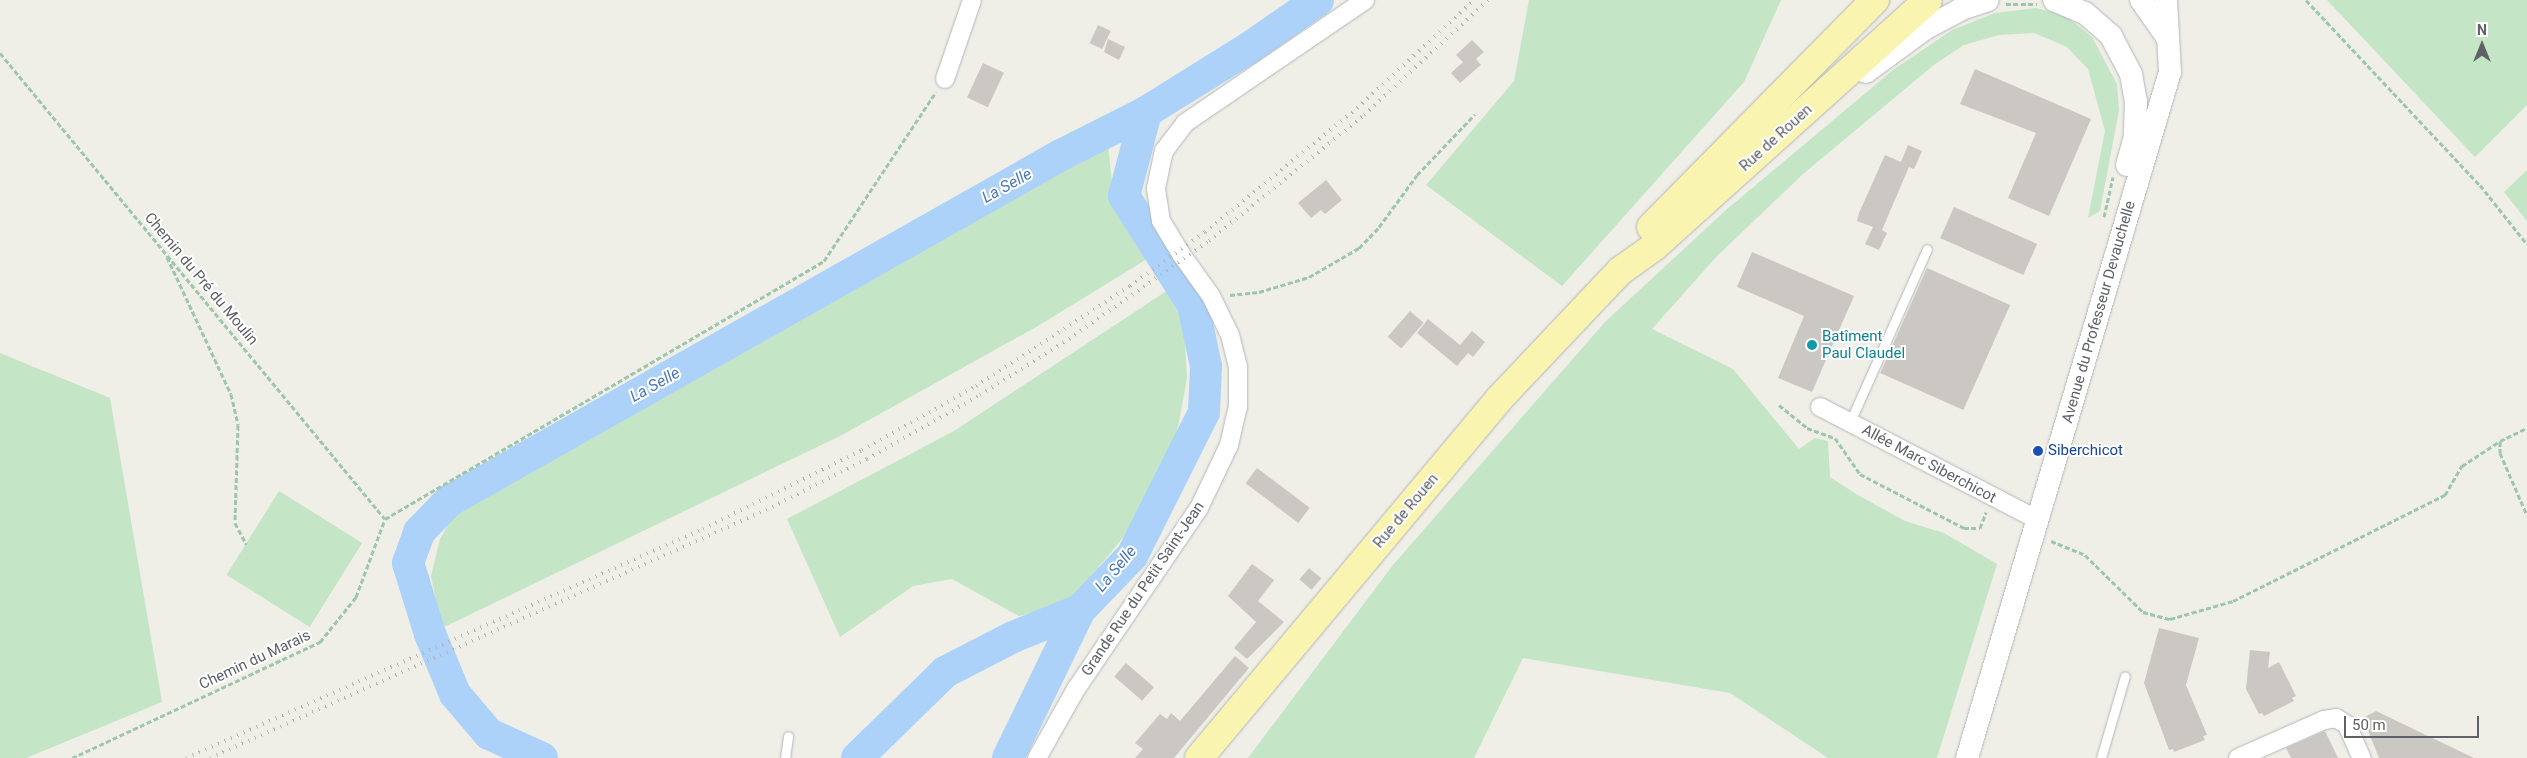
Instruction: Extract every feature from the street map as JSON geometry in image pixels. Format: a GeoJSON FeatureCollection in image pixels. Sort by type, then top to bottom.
{"type":"FeatureCollection","features":[{"type":"Feature","properties":{"kind":"main road","name":"Rue de Rouen"},"geometry":{"type":"LineString","coordinates":[[1620,271],[1631,249],[1875,0]]}},
{"type":"Feature","properties":{"kind":"main road","name":"Rue de Rouen"},"geometry":{"type":"LineString","coordinates":[[1198,758],[1499,399],[1620,271],[1655,246],[1928,0]]}},
{"type":"Feature","properties":{"kind":"street"},"geometry":{"type":"LineString","coordinates":[[945,79],[972,0]]}},
{"type":"Feature","properties":{"kind":"street","name":"Grande Rue du Petit Saint-Jean"},"geometry":{"type":"LineString","coordinates":[[1037,758],[1076,689],[1199,508],[1229,445],[1238,408],[1238,367],[1230,335],[1211,296],[1176,248],[1161,221],[1156,188],[1164,151],[1185,123],[1365,0]]}},
{"type":"Feature","properties":{"kind":"street"},"geometry":{"type":"LineString","coordinates":[[2141,0],[2167,38]]}},
{"type":"Feature","properties":{"kind":"street","name":"Avenue du Professeur Devauchelle"},"geometry":{"type":"LineString","coordinates":[[1967,758],[2036,528],[2114,223],[2170,72],[2166,0]]}},
{"type":"Feature","properties":{"kind":"street"},"geometry":{"type":"LineString","coordinates":[[1797,120],[1926,28],[1962,9],[1995,2]]}},
{"type":"Feature","properties":{"kind":"street"},"geometry":{"type":"LineString","coordinates":[[2048,2],[2086,13],[2111,36],[2131,74],[2136,101],[2135,137],[2114,223]]}},
{"type":"Feature","properties":{"kind":"street","name":"Allée Marc Siberchicot"},"geometry":{"type":"LineString","coordinates":[[1820,407],[1991,497],[2036,528]]}},
{"type":"Feature","properties":{"kind":"street"},"geometry":{"type":"LineString","coordinates":[[2238,758],[2324,720],[2336,718],[2347,725],[2362,758]]}},
{"type":"Feature","properties":{"kind":"lane"},"geometry":{"type":"LineString","coordinates":[[1850,422],[1927,249]]}},
{"type":"Feature","properties":{"kind":"lane"},"geometry":{"type":"LineString","coordinates":[[2101,758],[2125,676]]}},
{"type":"Feature","properties":{"kind":"lane"},"geometry":{"type":"LineString","coordinates":[[785,758],[788,736]]}},
{"type":"Feature","properties":{"kind":"path"},"geometry":{"type":"LineString","coordinates":[[2306,0],[2480,185],[2527,244]]}},
{"type":"Feature","properties":{"kind":"path"},"geometry":{"type":"LineString","coordinates":[[1995,2],[2048,2]]}},
{"type":"Feature","properties":{"kind":"path","name":"Chemin du Pré du Moulin"},"geometry":{"type":"LineString","coordinates":[[0,53],[385,519]]}},
{"type":"Feature","properties":{"kind":"path"},"geometry":{"type":"LineString","coordinates":[[385,519],[824,261],[945,79]]}},
{"type":"Feature","properties":{"kind":"path"},"geometry":{"type":"LineString","coordinates":[[1211,296],[1235,295],[1285,286],[1309,277],[1359,248],[1379,227],[1417,175],[1475,114]]}},
{"type":"Feature","properties":{"kind":"path"},"geometry":{"type":"LineString","coordinates":[[2114,175],[2114,223]]}},
{"type":"Feature","properties":{"kind":"path"},"geometry":{"type":"LineString","coordinates":[[165,252],[231,394],[238,425],[235,523],[246,544]]}},
{"type":"Feature","properties":{"kind":"path"},"geometry":{"type":"LineString","coordinates":[[1779,405],[1808,428],[1836,438],[1860,474],[1964,528],[1980,528],[1991,497]]}},
{"type":"Feature","properties":{"kind":"path"},"geometry":{"type":"LineString","coordinates":[[2036,528],[2084,555],[2143,612],[2170,619],[2232,601],[2445,495],[2462,466],[2500,441],[2527,428]]}},
{"type":"Feature","properties":{"kind":"path"},"geometry":{"type":"LineString","coordinates":[[2500,441],[2500,453],[2527,516]]}},
{"type":"Feature","properties":{"kind":"path","name":"Chemin du Marais"},"geometry":{"type":"LineString","coordinates":[[72,758],[320,642],[356,597],[385,519]]}},
{"type":"Feature","properties":{"kind":"green space"},"geometry":{"type":"Polygon","coordinates":[[[1529,0],[1781,0],[1744,82],[1562,286],[1426,185],[1514,81],[1529,0]]]}},
{"type":"Feature","properties":{"kind":"green space"},"geometry":{"type":"Polygon","coordinates":[[[2327,0],[2527,0],[2527,105],[2475,157],[2327,0]]]}},
{"type":"Feature","properties":{"kind":"green space"},"geometry":{"type":"Polygon","coordinates":[[[2036,8],[2065,15],[2092,37],[2117,84],[2119,110],[2100,211],[2088,218],[2105,131],[2088,69],[2067,47],[2034,33],[1999,35],[1964,45],[1935,64],[1803,174],[1717,256],[1652,329],[1733,369],[1799,449],[1815,438],[1828,441],[1830,477],[1856,494],[1905,521],[1944,533],[1997,564],[1937,758],[1828,758],[1730,693],[1523,658],[1474,758],[1248,758],[1393,565],[1605,322],[1726,210],[1893,70],[1952,30],[1995,13],[2036,8]]]}},
{"type":"Feature","properties":{"kind":"green space"},"geometry":{"type":"Polygon","coordinates":[[[1108,144],[1114,203],[1147,259],[1038,326],[842,435],[442,628],[431,576],[440,539],[456,510],[1108,144]]]}},
{"type":"Feature","properties":{"kind":"green space"},"geometry":{"type":"Polygon","coordinates":[[[2527,170],[2527,221],[2504,192],[2527,170]]]}},
{"type":"Feature","properties":{"kind":"green space"},"geometry":{"type":"Polygon","coordinates":[[[1168,290],[1184,326],[1187,378],[1176,438],[1126,534],[1069,603],[1019,616],[952,579],[913,586],[840,637],[787,519],[954,431],[1168,290]]]}},
{"type":"Feature","properties":{"kind":"green space"},"geometry":{"type":"Polygon","coordinates":[[[0,353],[110,398],[162,702],[26,758],[0,758],[0,353]]]}},
{"type":"Feature","properties":{"kind":"green space"},"geometry":{"type":"Polygon","coordinates":[[[279,491],[362,543],[310,627],[227,575],[279,491]]]}},
{"type":"Feature","properties":{"kind":"building"},"geometry":{"type":"Polygon","coordinates":[[[1098,25],[1111,31],[1102,49],[1090,43],[1098,25]]]}},
{"type":"Feature","properties":{"kind":"building"},"geometry":{"type":"Polygon","coordinates":[[[1108,39],[1125,47],[1119,60],[1104,52],[1108,39]]]}},
{"type":"Feature","properties":{"kind":"building"},"geometry":{"type":"Polygon","coordinates":[[[1472,40],[1484,52],[1476,59],[1481,65],[1460,83],[1451,73],[1463,62],[1456,55],[1472,40]]]}},
{"type":"Feature","properties":{"kind":"building"},"geometry":{"type":"Polygon","coordinates":[[[983,63],[1004,73],[988,107],[967,97],[983,63]]]}},
{"type":"Feature","properties":{"kind":"building"},"geometry":{"type":"Polygon","coordinates":[[[1975,69],[2091,119],[2049,216],[2008,198],[2036,133],[1960,104],[1975,69]]]}},
{"type":"Feature","properties":{"kind":"building"},"geometry":{"type":"Polygon","coordinates":[[[1908,145],[1922,151],[1914,169],[1909,167],[1882,230],[1887,233],[1879,250],[1865,244],[1873,227],[1857,221],[1859,213],[1885,155],[1901,162],[1908,145]]]}},
{"type":"Feature","properties":{"kind":"building"},"geometry":{"type":"Polygon","coordinates":[[[1326,180],[1342,200],[1325,214],[1321,210],[1311,218],[1298,203],[1326,180]]]}},
{"type":"Feature","properties":{"kind":"building"},"geometry":{"type":"Polygon","coordinates":[[[1954,207],[2037,244],[2023,275],[1940,238],[1954,207]]]}},
{"type":"Feature","properties":{"kind":"building","name":"Batîment Paul Claudel"},"geometry":{"type":"Polygon","coordinates":[[[1752,252],[1854,296],[1812,392],[1778,378],[1804,316],[1737,287],[1752,252]]]}},
{"type":"Feature","properties":{"kind":"building"},"geometry":{"type":"Polygon","coordinates":[[[1927,268],[2010,305],[1963,410],[1880,373],[1927,268]]]}},
{"type":"Feature","properties":{"kind":"building"},"geometry":{"type":"Polygon","coordinates":[[[1410,311],[1424,323],[1401,348],[1388,337],[1410,311]]]}},
{"type":"Feature","properties":{"kind":"building"},"geometry":{"type":"Polygon","coordinates":[[[1428,319],[1460,345],[1472,331],[1485,342],[1473,357],[1468,353],[1457,366],[1417,333],[1428,319]]]}},
{"type":"Feature","properties":{"kind":"building"},"geometry":{"type":"Polygon","coordinates":[[[1257,468],[1310,508],[1298,523],[1246,483],[1257,468]]]}},
{"type":"Feature","properties":{"kind":"building"},"geometry":{"type":"Polygon","coordinates":[[[1252,564],[1274,580],[1258,601],[1284,622],[1247,659],[1234,648],[1256,622],[1228,596],[1252,564]]]}},
{"type":"Feature","properties":{"kind":"building"},"geometry":{"type":"Polygon","coordinates":[[[1309,568],[1321,578],[1312,590],[1299,579],[1309,568]]]}},
{"type":"Feature","properties":{"kind":"building"},"geometry":{"type":"Polygon","coordinates":[[[2159,628],[2199,638],[2186,685],[2207,735],[2203,736],[2205,740],[2174,752],[2173,749],[2169,750],[2144,683],[2159,628]]]}},
{"type":"Feature","properties":{"kind":"building"},"geometry":{"type":"Polygon","coordinates":[[[2250,650],[2270,652],[2268,668],[2279,662],[2296,696],[2292,698],[2294,701],[2264,716],[2262,713],[2259,714],[2246,689],[2250,650]]]}},
{"type":"Feature","properties":{"kind":"building"},"geometry":{"type":"Polygon","coordinates":[[[1235,656],[1249,668],[1174,758],[1135,758],[1143,749],[1135,743],[1160,714],[1167,719],[1171,713],[1180,721],[1235,656]]]}},
{"type":"Feature","properties":{"kind":"building"},"geometry":{"type":"Polygon","coordinates":[[[1126,663],[1154,687],[1142,701],[1114,677],[1126,663]]]}},
{"type":"Feature","properties":{"kind":"building"},"geometry":{"type":"Polygon","coordinates":[[[2376,711],[2474,758],[2379,758],[2363,718],[2376,711]]]}},
{"type":"Feature","properties":{"kind":"building"},"geometry":{"type":"Polygon","coordinates":[[[2325,731],[2338,758],[2291,758],[2286,748],[2325,731]]]}},
{"type":"Feature","properties":{"kind":"waterway","name":"La Selle"},"geometry":{"type":"LineString","coordinates":[[1008,758],[1080,610],[1132,556],[1204,412],[1206,366],[1193,305],[1124,196],[1146,112],[1249,48],[1318,0]]}},
{"type":"Feature","properties":{"kind":"waterway","name":"La Selle"},"geometry":{"type":"LineString","coordinates":[[542,758],[489,734],[455,694],[430,634],[408,563],[419,532],[449,501],[1061,155],[1146,112]]}},
{"type":"Feature","properties":{"kind":"waterway","name":"La Selle"},"geometry":{"type":"LineString","coordinates":[[857,758],[945,672],[1013,637],[1080,610]]}},
{"type":"Feature","properties":{"kind":"railway"},"geometry":{"type":"LineString","coordinates":[[186,758],[703,529],[862,450],[976,386],[1130,286],[1205,232],[1357,108],[1474,0]]}},
{"type":"Feature","properties":{"kind":"railway"},"geometry":{"type":"LineString","coordinates":[[210,758],[766,510],[867,459],[980,395],[1069,339],[1209,241],[1364,115],[1488,0]]}},
{"type":"Feature","properties":{"kind":"place","name":"Batîment Paul Claudel"},"geometry":{"type":"Point","coordinates":[1812,345]}},
{"type":"Feature","properties":{"kind":"place","name":"Siberchicot"},"geometry":{"type":"Point","coordinates":[2038,451]}}]}
